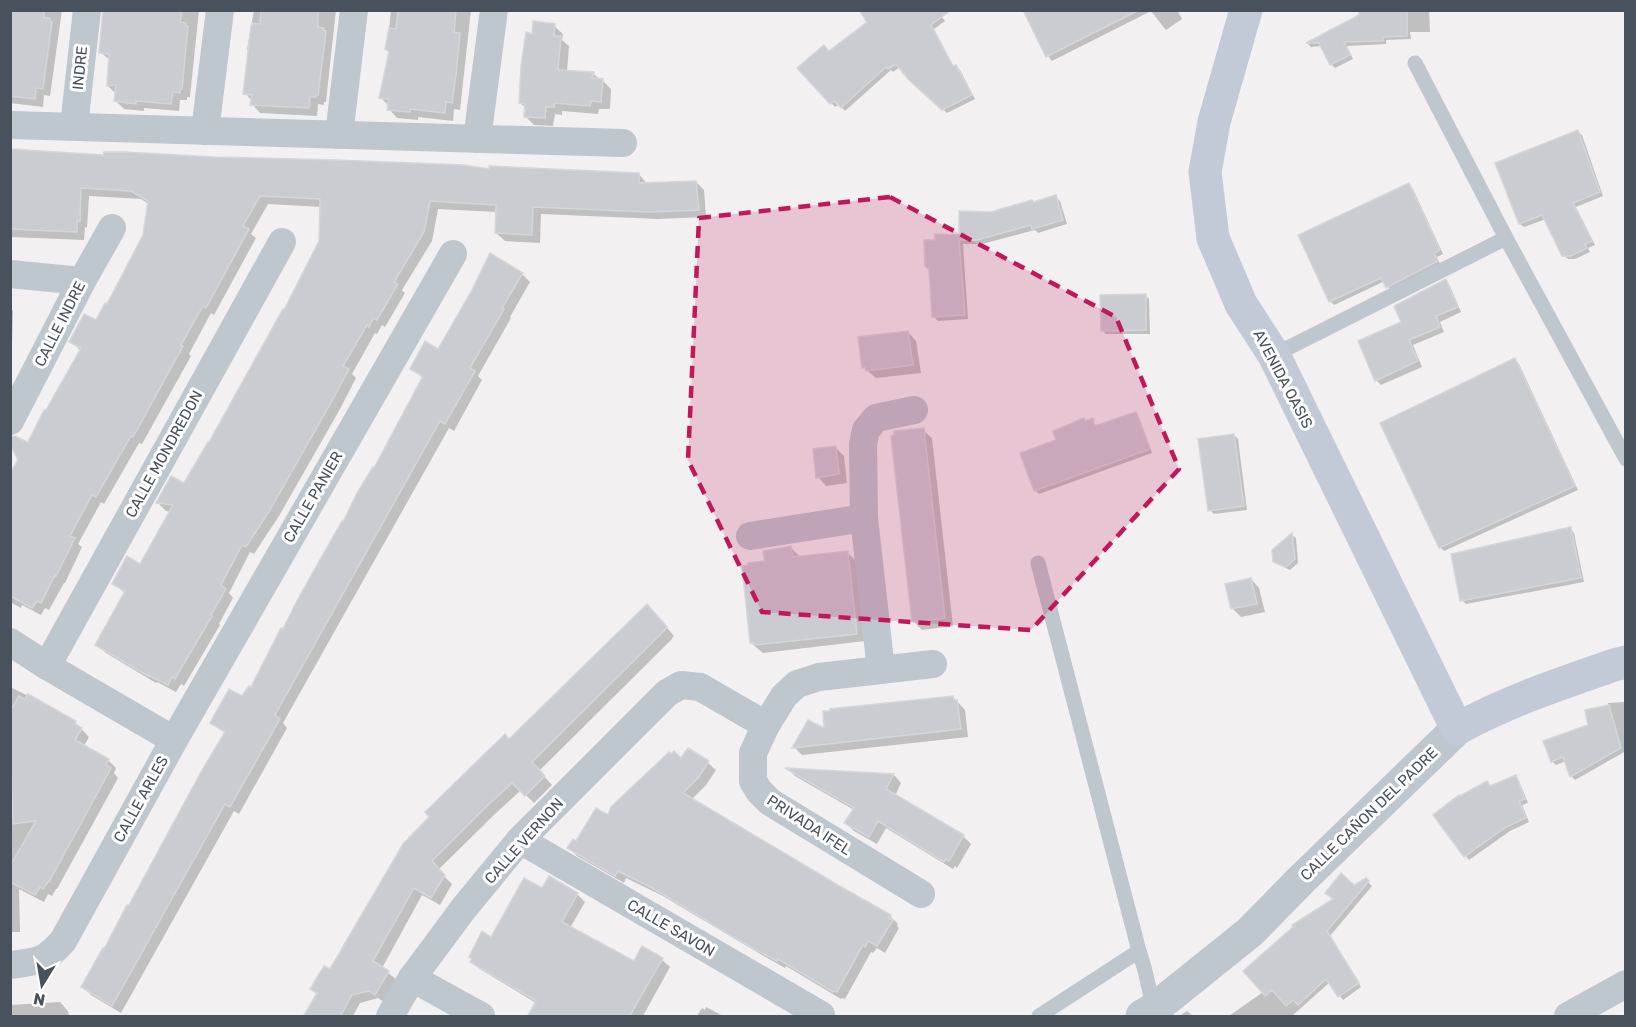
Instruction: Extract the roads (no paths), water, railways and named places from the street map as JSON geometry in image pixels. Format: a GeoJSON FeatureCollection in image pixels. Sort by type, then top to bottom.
{"type":"FeatureCollection","features":[{"type":"Feature","properties":{"kind":"main road","name":"AVENIDA OASIS"},"geometry":{"type":"LineString","coordinates":[[1245,10],[1214,122],[1205,172],[1213,238],[1241,304],[1274,355],[1457,729]]}},
{"type":"Feature","properties":{"kind":"main road","name":"CALLE CAÑON DEL PADRE"},"geometry":{"type":"LineString","coordinates":[[1457,729],[1488,712],[1534,692],[1626,662]]}},
{"type":"Feature","properties":{"kind":"street","name":"INDRE"},"geometry":{"type":"LineString","coordinates":[[74,126],[87,10]]}},
{"type":"Feature","properties":{"kind":"street"},"geometry":{"type":"LineString","coordinates":[[205,131],[220,10]]}},
{"type":"Feature","properties":{"kind":"street"},"geometry":{"type":"LineString","coordinates":[[339,135],[354,10]]}},
{"type":"Feature","properties":{"kind":"street"},"geometry":{"type":"LineString","coordinates":[[477,139],[494,10]]}},
{"type":"Feature","properties":{"kind":"street"},"geometry":{"type":"LineString","coordinates":[[10,125],[624,143]]}},
{"type":"Feature","properties":{"kind":"street","name":"CALLE INDRE"},"geometry":{"type":"LineString","coordinates":[[10,421],[112,228]]}},
{"type":"Feature","properties":{"kind":"street","name":"CALLE MONDREDON"},"geometry":{"type":"LineString","coordinates":[[47,666],[282,242]]}},
{"type":"Feature","properties":{"kind":"street","name":"CALLE PANIER"},"geometry":{"type":"LineString","coordinates":[[174,740],[453,254]]}},
{"type":"Feature","properties":{"kind":"street"},"geometry":{"type":"LineString","coordinates":[[10,274],[82,281]]}},
{"type":"Feature","properties":{"kind":"street"},"geometry":{"type":"LineString","coordinates":[[880,670],[864,518],[863,444],[866,430],[876,418],[914,410]]}},
{"type":"Feature","properties":{"kind":"street"},"geometry":{"type":"LineString","coordinates":[[750,536],[864,518]]}},
{"type":"Feature","properties":{"kind":"street","name":"CALLE ARLES"},"geometry":{"type":"LineString","coordinates":[[10,642],[174,740],[63,941],[50,955],[40,961],[10,965]]}},
{"type":"Feature","properties":{"kind":"street","name":"PRIVADA IFEL"},"geometry":{"type":"LineString","coordinates":[[921,894],[770,802],[753,782],[753,753],[766,725],[784,696],[798,684],[819,677],[933,664]]}},
{"type":"Feature","properties":{"kind":"street","name":"CALLE VERNON"},"geometry":{"type":"LineString","coordinates":[[390,1017],[411,978],[520,840],[667,693],[681,685],[700,687],[766,725]]}},
{"type":"Feature","properties":{"kind":"street","name":"CALLE CAÑON DEL PADRE"},"geometry":{"type":"LineString","coordinates":[[1148,1013],[1250,932],[1457,729]]}},
{"type":"Feature","properties":{"kind":"street","name":"CALLE SAVON"},"geometry":{"type":"LineString","coordinates":[[520,840],[821,1015]]}},
{"type":"Feature","properties":{"kind":"street"},"geometry":{"type":"LineString","coordinates":[[411,978],[481,1017]]}},
{"type":"Feature","properties":{"kind":"street"},"geometry":{"type":"LineString","coordinates":[[1575,1015],[1626,984]]}},
{"type":"Feature","properties":{"kind":"lane"},"geometry":{"type":"LineString","coordinates":[[1415,63],[1506,238],[1626,459]]}},
{"type":"Feature","properties":{"kind":"lane"},"geometry":{"type":"LineString","coordinates":[[1274,355],[1506,238]]}},
{"type":"Feature","properties":{"kind":"lane"},"geometry":{"type":"LineString","coordinates":[[1038,563],[1144,967],[1148,1013]]}},
{"type":"Feature","properties":{"kind":"lane"},"geometry":{"type":"LineString","coordinates":[[1040,1017],[1138,951]]}}]}
